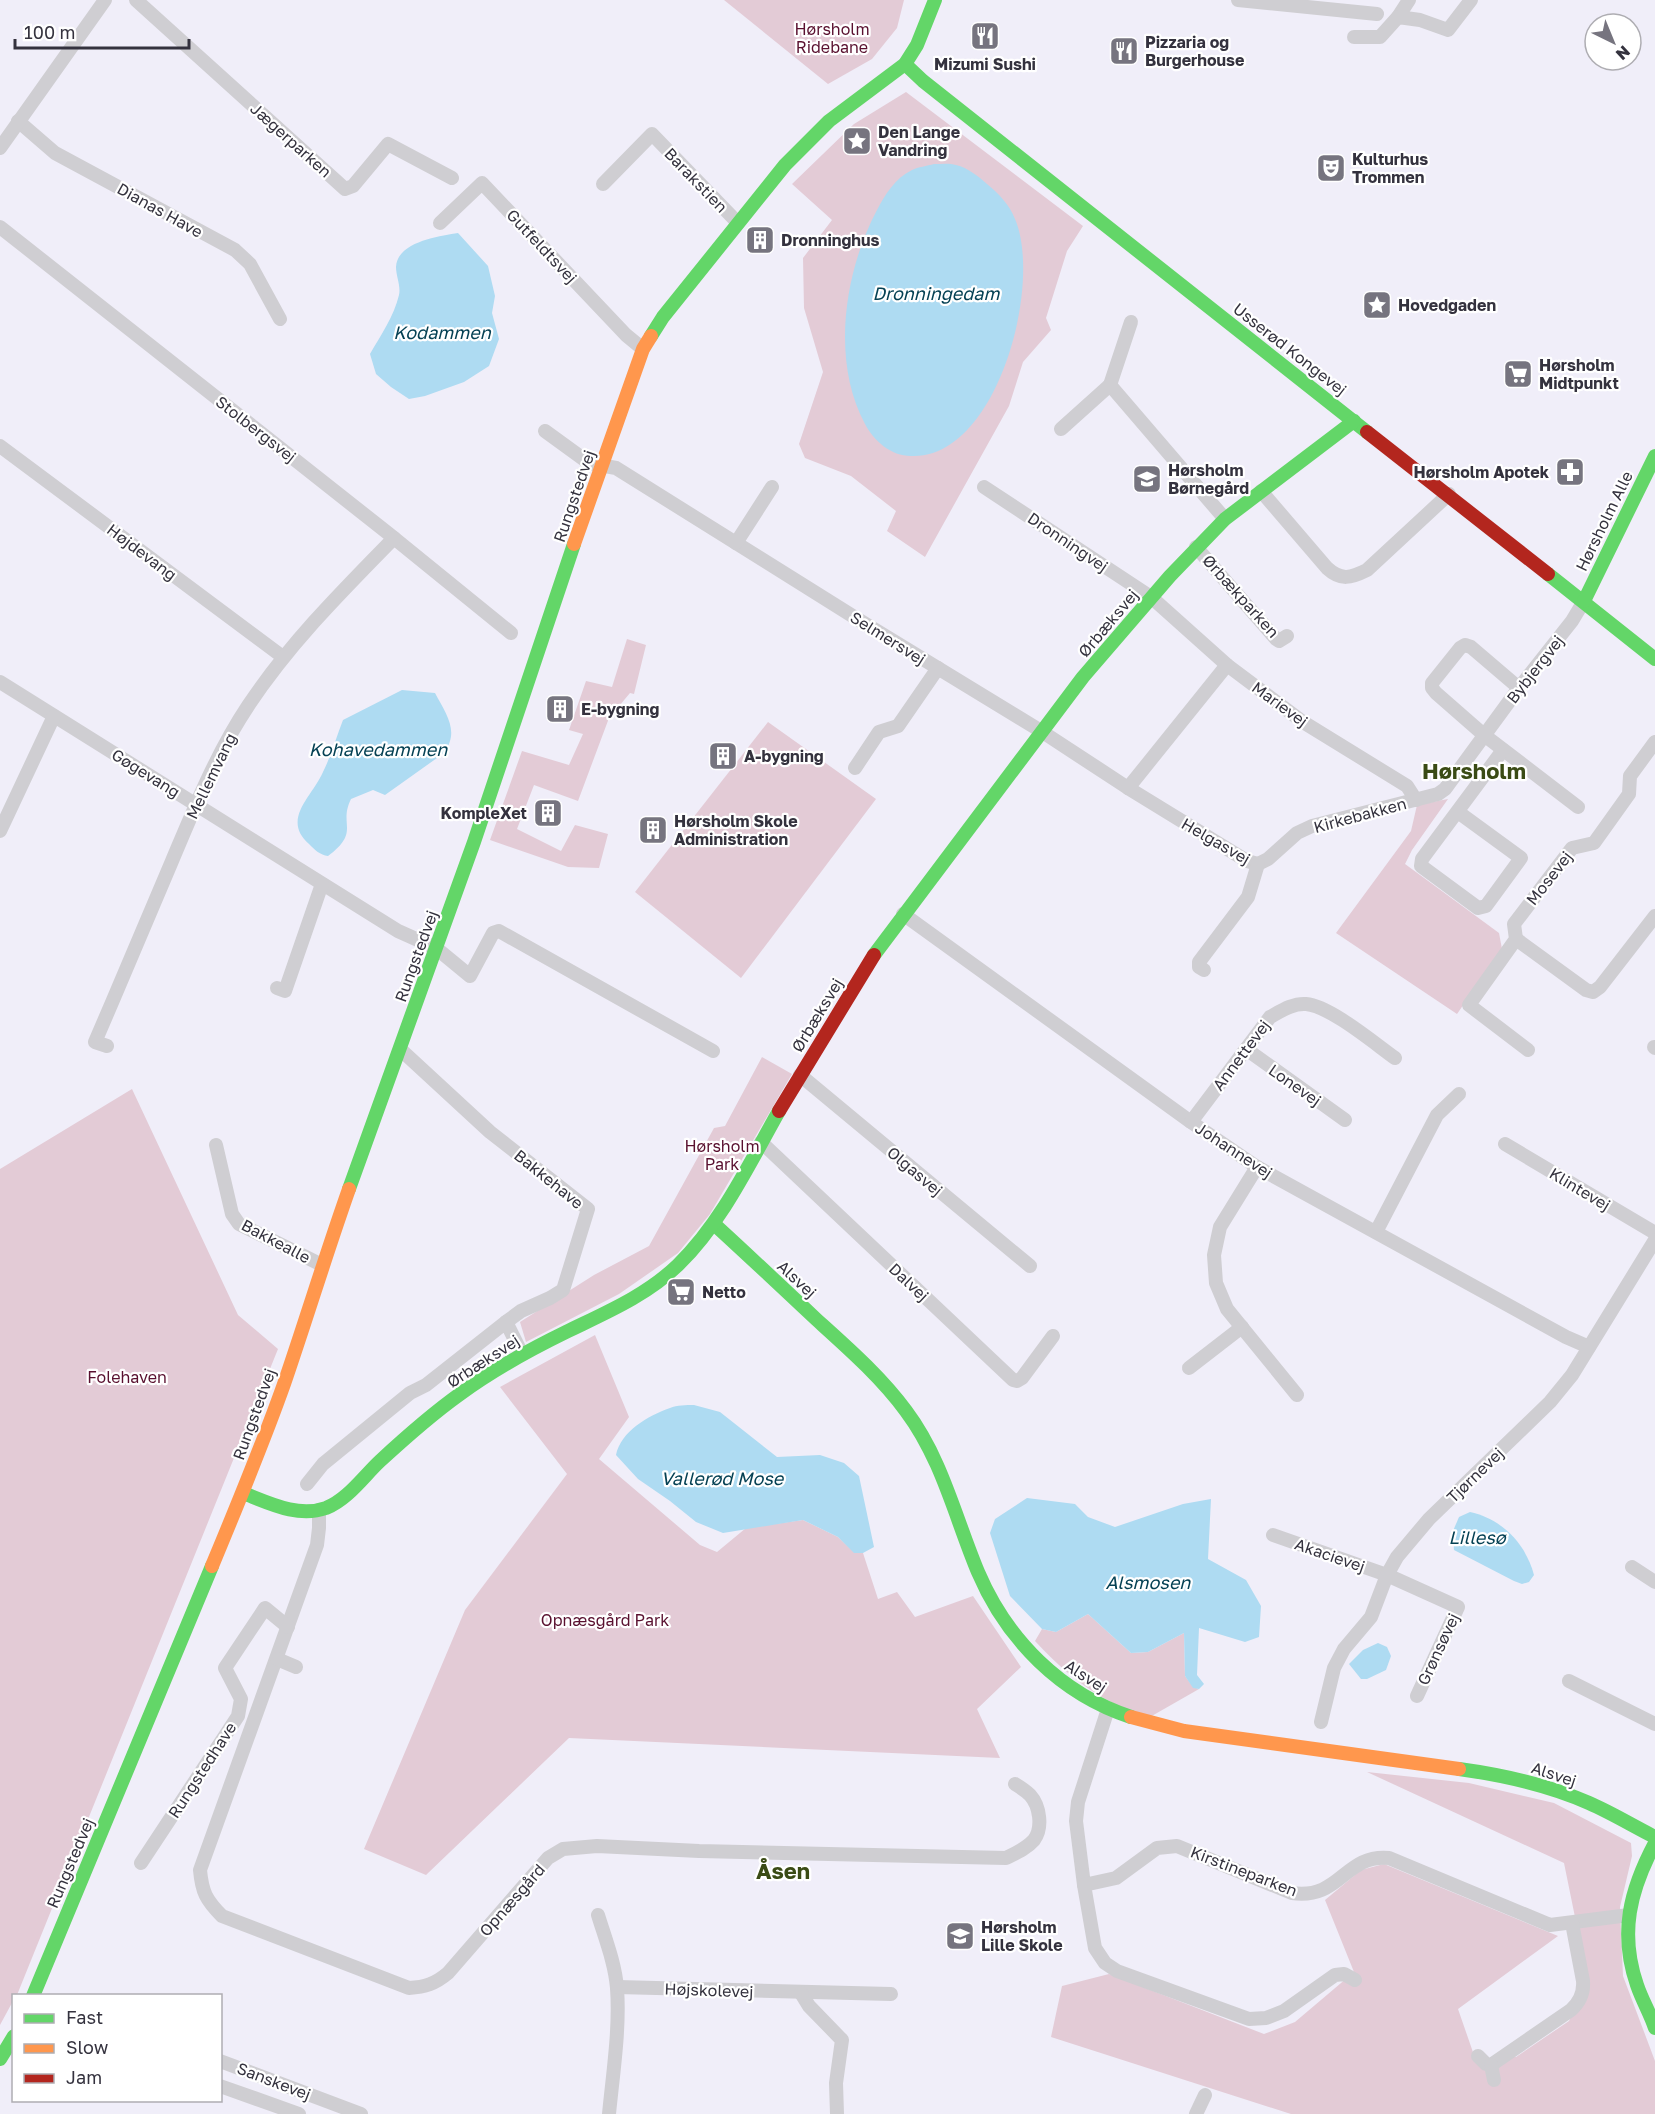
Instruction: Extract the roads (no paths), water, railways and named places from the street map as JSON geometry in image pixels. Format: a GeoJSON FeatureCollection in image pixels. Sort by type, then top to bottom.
{"type":"FeatureCollection","features":[{"type":"Feature","properties":{"kind":"street"},"geometry":{"type":"LineString","coordinates":[[0,148],[105,0]]}},
{"type":"Feature","properties":{"kind":"street","name":"Jægerparken"},"geometry":{"type":"LineString","coordinates":[[136,0],[345,189],[353,186],[388,144],[452,178]]}},
{"type":"Feature","properties":{"kind":"street","name":"Rungstedvej"},"geometry":{"type":"LineString","coordinates":[[34,1994],[243,1493],[284,1383],[322,1265],[436,948],[643,349],[663,317],[785,165],[829,121],[905,64],[917,45],[935,0]]}},
{"type":"Feature","properties":{"kind":"street"},"geometry":{"type":"LineString","coordinates":[[1238,0],[1377,14]]}},
{"type":"Feature","properties":{"kind":"street"},"geometry":{"type":"LineString","coordinates":[[1354,37],[1380,37],[1398,17],[1409,0]]}},
{"type":"Feature","properties":{"kind":"street"},"geometry":{"type":"LineString","coordinates":[[1398,17],[1420,20],[1448,30],[1471,0]]}},
{"type":"Feature","properties":{"kind":"street","name":"Usserød Kongevej"},"geometry":{"type":"LineString","coordinates":[[905,64],[923,81],[1449,494],[1655,659]]}},
{"type":"Feature","properties":{"kind":"street","name":"Dianas Have"},"geometry":{"type":"LineString","coordinates":[[18,121],[55,153],[235,250],[250,264],[280,319]]}},
{"type":"Feature","properties":{"kind":"street","name":"Barakstien"},"geometry":{"type":"LineString","coordinates":[[603,184],[652,134],[738,224]]}},
{"type":"Feature","properties":{"kind":"street","name":"Gutfeldtsvej"},"geometry":{"type":"LineString","coordinates":[[440,223],[482,183],[626,335],[643,349]]}},
{"type":"Feature","properties":{"kind":"street","name":"Stolbergsvej"},"geometry":{"type":"LineString","coordinates":[[0,227],[394,537],[511,633]]}},
{"type":"Feature","properties":{"kind":"street"},"geometry":{"type":"LineString","coordinates":[[1061,429],[1110,385],[1131,322]]}},
{"type":"Feature","properties":{"kind":"street"},"geometry":{"type":"LineString","coordinates":[[1110,385],[1225,519]]}},
{"type":"Feature","properties":{"kind":"street","name":"Ørbæksvej"},"geometry":{"type":"LineString","coordinates":[[319,1510],[338,1501],[435,1413],[477,1383],[522,1354],[612,1310],[651,1288],[697,1246],[714,1224],[857,981],[903,914],[1083,677],[1151,597],[1225,519],[1354,421]]}},
{"type":"Feature","properties":{"kind":"street","name":"Selmersvej"},"geometry":{"type":"LineString","coordinates":[[545,431],[589,463],[616,468],[1041,731]]}},
{"type":"Feature","properties":{"kind":"street","name":"Højdevang"},"geometry":{"type":"LineString","coordinates":[[0,446],[283,657]]}},
{"type":"Feature","properties":{"kind":"street","name":"Hørsholm Alle"},"geometry":{"type":"LineString","coordinates":[[1584,601],[1655,456]]}},
{"type":"Feature","properties":{"kind":"street"},"geometry":{"type":"LineString","coordinates":[[736,543],[772,487]]}},
{"type":"Feature","properties":{"kind":"street","name":"Dronningvej"},"geometry":{"type":"LineString","coordinates":[[984,487],[1151,597]]}},
{"type":"Feature","properties":{"kind":"street"},"geometry":{"type":"LineString","coordinates":[[1261,491],[1327,568],[1335,576],[1345,577],[1355,576],[1367,570],[1449,494]]}},
{"type":"Feature","properties":{"kind":"street","name":"Mellemvang"},"geometry":{"type":"LineString","coordinates":[[107,1046],[95,1042],[196,805],[228,739],[283,657],[309,626],[394,537]]}},
{"type":"Feature","properties":{"kind":"street","name":"Ørbækparken"},"geometry":{"type":"LineString","coordinates":[[1197,547],[1276,639],[1279,641],[1287,636]]}},
{"type":"Feature","properties":{"kind":"street","name":"Marievej"},"geometry":{"type":"LineString","coordinates":[[1151,597],[1227,665],[1303,722],[1407,786],[1416,800]]}},
{"type":"Feature","properties":{"kind":"street","name":"Bybjergvej"},"geometry":{"type":"LineString","coordinates":[[1438,794],[1445,789],[1519,688],[1572,621],[1584,601]]}},
{"type":"Feature","properties":{"kind":"street"},"geometry":{"type":"LineString","coordinates":[[1519,688],[1466,645],[1460,648],[1432,683],[1432,688],[1436,693],[1484,735],[1578,807]]}},
{"type":"Feature","properties":{"kind":"street"},"geometry":{"type":"LineString","coordinates":[[1128,788],[1227,665]]}},
{"type":"Feature","properties":{"kind":"street"},"geometry":{"type":"LineString","coordinates":[[855,768],[879,732],[898,726],[938,668]]}},
{"type":"Feature","properties":{"kind":"street","name":"Gøgevang"},"geometry":{"type":"LineString","coordinates":[[0,682],[398,931],[436,948]]}},
{"type":"Feature","properties":{"kind":"street"},"geometry":{"type":"LineString","coordinates":[[0,831],[54,716]]}},
{"type":"Feature","properties":{"kind":"street","name":"Helgasvej"},"geometry":{"type":"LineString","coordinates":[[1041,731],[1247,861],[1258,864],[1248,897],[1199,962],[1199,967],[1204,970]]}},
{"type":"Feature","properties":{"kind":"street","name":"Mosevej"},"geometry":{"type":"LineString","coordinates":[[1528,1050],[1469,1005],[1516,939],[1514,924],[1572,848],[1594,843],[1629,794],[1630,776],[1655,742]]}},
{"type":"Feature","properties":{"kind":"street"},"geometry":{"type":"LineString","coordinates":[[1458,812],[1521,858],[1486,906],[1478,908],[1421,866],[1422,859],[1503,750]]}},
{"type":"Feature","properties":{"kind":"street","name":"Kirkebakken"},"geometry":{"type":"LineString","coordinates":[[1258,864],[1268,859],[1297,832],[1438,794]]}},
{"type":"Feature","properties":{"kind":"street"},"geometry":{"type":"LineString","coordinates":[[277,988],[285,991],[322,884]]}},
{"type":"Feature","properties":{"kind":"street","name":"Johannevej"},"geometry":{"type":"LineString","coordinates":[[903,914],[1257,1167],[1566,1337],[1589,1347]]}},
{"type":"Feature","properties":{"kind":"street"},"geometry":{"type":"LineString","coordinates":[[1516,939],[1586,990],[1593,992],[1600,987],[1655,916]]}},
{"type":"Feature","properties":{"kind":"street"},"geometry":{"type":"LineString","coordinates":[[436,948],[470,976],[493,933],[499,931],[713,1051]]}},
{"type":"Feature","properties":{"kind":"street","name":"Annettevej"},"geometry":{"type":"LineString","coordinates":[[1191,1122],[1270,1017],[1286,1008],[1304,1004],[1323,1008],[1395,1058]]}},
{"type":"Feature","properties":{"kind":"street","name":"Bakkehave"},"geometry":{"type":"LineString","coordinates":[[307,1484],[322,1464],[410,1393],[426,1385],[520,1311],[563,1290],[588,1209],[490,1132],[400,1049]]}},
{"type":"Feature","properties":{"kind":"street","name":"Lonevej"},"geometry":{"type":"LineString","coordinates":[[1246,1049],[1345,1120]]}},
{"type":"Feature","properties":{"kind":"street","name":"Olgasvej"},"geometry":{"type":"LineString","coordinates":[[800,1075],[1030,1266]]}},
{"type":"Feature","properties":{"kind":"street"},"geometry":{"type":"LineString","coordinates":[[1376,1232],[1437,1115],[1459,1094]]}},
{"type":"Feature","properties":{"kind":"street","name":"Dalvej"},"geometry":{"type":"LineString","coordinates":[[761,1142],[1013,1380],[1017,1381],[1022,1378],[1053,1336]]}},
{"type":"Feature","properties":{"kind":"street","name":"Klintevej"},"geometry":{"type":"LineString","coordinates":[[1505,1144],[1655,1233]]}},
{"type":"Feature","properties":{"kind":"street","name":"Bakkealle"},"geometry":{"type":"LineString","coordinates":[[216,1145],[232,1214],[238,1224],[322,1265]]}},
{"type":"Feature","properties":{"kind":"street"},"geometry":{"type":"LineString","coordinates":[[1257,1167],[1220,1227],[1214,1255],[1216,1283],[1227,1309],[1296,1395]]}},
{"type":"Feature","properties":{"kind":"street","name":"Alsvej"},"geometry":{"type":"LineString","coordinates":[[714,1224],[861,1361],[893,1394],[927,1443],[979,1574],[1001,1616],[1052,1674],[1083,1696],[1108,1709],[1184,1731],[1477,1771],[1513,1778],[1558,1791],[1601,1808],[1655,1837]]}},
{"type":"Feature","properties":{"kind":"street","name":"Tjørnevej"},"geometry":{"type":"LineString","coordinates":[[1321,1722],[1334,1668],[1344,1649],[1371,1617],[1387,1575],[1397,1557],[1429,1520],[1550,1402],[1572,1375],[1655,1240]]}},
{"type":"Feature","properties":{"kind":"street"},"geometry":{"type":"LineString","coordinates":[[506,1322],[522,1354]]}},
{"type":"Feature","properties":{"kind":"street"},"geometry":{"type":"LineString","coordinates":[[1189,1368],[1242,1327]]}},
{"type":"Feature","properties":{"kind":"street"},"geometry":{"type":"LineString","coordinates":[[243,1493],[284,1508],[302,1511],[319,1510]]}},
{"type":"Feature","properties":{"kind":"street","name":"Opnæsgård"},"geometry":{"type":"LineString","coordinates":[[319,1510],[317,1545],[200,1870],[202,1887],[208,1902],[222,1916],[409,1988],[423,1987],[436,1983],[448,1973],[548,1858],[563,1849],[597,1846],[699,1851],[1006,1858],[1024,1850],[1035,1838],[1040,1820],[1037,1806],[1029,1794],[1014,1784]]}},
{"type":"Feature","properties":{"kind":"street","name":"Akacievej"},"geometry":{"type":"LineString","coordinates":[[1273,1535],[1387,1575]]}},
{"type":"Feature","properties":{"kind":"street"},"geometry":{"type":"LineString","coordinates":[[1632,1567],[1655,1582]]}},
{"type":"Feature","properties":{"kind":"street","name":"Grønsøvej"},"geometry":{"type":"LineString","coordinates":[[1387,1575],[1458,1607],[1417,1696]]}},
{"type":"Feature","properties":{"kind":"street","name":"Rungstedhave"},"geometry":{"type":"LineString","coordinates":[[141,1863],[238,1716],[241,1699],[225,1668],[265,1608],[288,1627]]}},
{"type":"Feature","properties":{"kind":"street"},"geometry":{"type":"LineString","coordinates":[[277,1659],[296,1667]]}},
{"type":"Feature","properties":{"kind":"street"},"geometry":{"type":"LineString","coordinates":[[1569,1681],[1655,1724]]}},
{"type":"Feature","properties":{"kind":"street"},"geometry":{"type":"LineString","coordinates":[[1108,1709],[1078,1802],[1076,1821],[1095,1948],[1105,1962],[1117,1971],[1249,2019],[1266,2018],[1284,2012],[1335,1975],[1344,1974],[1355,1980]]}},
{"type":"Feature","properties":{"kind":"street"},"geometry":{"type":"LineString","coordinates":[[1655,1843],[1633,1891],[1629,1915],[1631,1961],[1637,1984],[1655,2028]]}},
{"type":"Feature","properties":{"kind":"street","name":"Kirstineparken"},"geometry":{"type":"LineString","coordinates":[[1084,1885],[1116,1878],[1149,1852],[1170,1846],[1185,1848],[1292,1893],[1305,1894],[1330,1887],[1358,1864],[1382,1857],[1550,1924],[1629,1915]]}},
{"type":"Feature","properties":{"kind":"street"},"geometry":{"type":"LineString","coordinates":[[598,1915],[617,1987],[615,2056],[609,2114]]}},
{"type":"Feature","properties":{"kind":"street"},"geometry":{"type":"LineString","coordinates":[[1491,2065],[1571,2010],[1579,2001],[1584,1989],[1572,1923]]}},
{"type":"Feature","properties":{"kind":"street","name":"Højskolevej"},"geometry":{"type":"LineString","coordinates":[[617,1987],[891,1994]]}},
{"type":"Feature","properties":{"kind":"street"},"geometry":{"type":"LineString","coordinates":[[801,1993],[809,2006],[842,2040],[836,2083],[837,2114]]}},
{"type":"Feature","properties":{"kind":"street"},"geometry":{"type":"LineString","coordinates":[[0,2059],[12,2039]]}},
{"type":"Feature","properties":{"kind":"street"},"geometry":{"type":"LineString","coordinates":[[1478,2056],[1486,2064],[1491,2065]]}},
{"type":"Feature","properties":{"kind":"street","name":"Sanskevej"},"geometry":{"type":"LineString","coordinates":[[222,2062],[360,2114]]}},
{"type":"Feature","properties":{"kind":"street"},"geometry":{"type":"LineString","coordinates":[[1491,2065],[1494,2080]]}},
{"type":"Feature","properties":{"kind":"street"},"geometry":{"type":"LineString","coordinates":[[222,2087],[291,2113],[302,2092]]}},
{"type":"Feature","properties":{"kind":"street"},"geometry":{"type":"LineString","coordinates":[[1196,2114],[1205,2095]]}},
{"type":"Feature","properties":{"kind":"water","name":"Dronningedam"},"geometry":{"type":"Polygon","coordinates":[[[934,164],[954,164],[969,170],[1007,204],[1015,219],[1022,248],[1023,284],[1017,324],[1006,363],[989,400],[967,430],[941,450],[911,456],[897,453],[884,446],[865,424],[854,399],[848,373],[845,345],[846,317],[856,261],[880,204],[891,187],[906,173],[934,164]]]}},
{"type":"Feature","properties":{"kind":"water","name":"Kodammen"},"geometry":{"type":"Polygon","coordinates":[[[458,233],[488,266],[495,296],[492,313],[499,339],[489,366],[464,382],[425,396],[409,399],[376,374],[370,354],[397,303],[398,258],[411,246],[420,242],[458,233]]]}},
{"type":"Feature","properties":{"kind":"water","name":"Kohavedammen"},"geometry":{"type":"Polygon","coordinates":[[[402,690],[435,693],[450,723],[449,745],[444,753],[385,795],[373,790],[351,799],[344,840],[328,856],[320,853],[301,835],[298,817],[326,766],[343,720],[402,690]]]}},
{"type":"Feature","properties":{"kind":"water","name":"Vallerød Mose"},"geometry":{"type":"Polygon","coordinates":[[[694,1405],[720,1412],[777,1457],[820,1455],[844,1463],[859,1476],[874,1547],[863,1553],[854,1553],[838,1537],[803,1520],[723,1533],[696,1522],[638,1479],[616,1455],[623,1439],[653,1415],[676,1406],[694,1405]]]}},
{"type":"Feature","properties":{"kind":"water","name":"Alsmosen"},"geometry":{"type":"Polygon","coordinates":[[[1027,1498],[1075,1504],[1088,1517],[1115,1527],[1183,1504],[1211,1499],[1208,1559],[1246,1580],[1261,1606],[1259,1637],[1245,1642],[1199,1628],[1197,1675],[1204,1684],[1199,1689],[1193,1688],[1185,1676],[1184,1633],[1148,1652],[1131,1653],[1088,1614],[1056,1632],[1042,1629],[1010,1596],[990,1533],[995,1519],[1027,1498]]]}},
{"type":"Feature","properties":{"kind":"water","name":"Lillesø"},"geometry":{"type":"Polygon","coordinates":[[[1470,1512],[1492,1520],[1519,1543],[1534,1575],[1529,1582],[1522,1584],[1514,1581],[1454,1550],[1453,1531],[1459,1517],[1470,1512]]]}},
{"type":"Feature","properties":{"kind":"water"},"geometry":{"type":"Polygon","coordinates":[[[1378,1643],[1387,1647],[1391,1656],[1386,1670],[1367,1679],[1361,1679],[1349,1664],[1363,1650],[1378,1643]]]}},
{"type":"Feature","properties":{"kind":"place","name":"Mizumi Sushi"},"geometry":{"type":"Point","coordinates":[985,36]}},
{"type":"Feature","properties":{"kind":"place","name":"Pizzaria og Burgerhouse"},"geometry":{"type":"Point","coordinates":[1124,51]}},
{"type":"Feature","properties":{"kind":"place","name":"Den Lange Vandring"},"geometry":{"type":"Point","coordinates":[857,141]}},
{"type":"Feature","properties":{"kind":"place","name":"Kulturhus Trommen"},"geometry":{"type":"Point","coordinates":[1331,168]}},
{"type":"Feature","properties":{"kind":"place","name":"Dronninghus"},"geometry":{"type":"Point","coordinates":[760,240]}},
{"type":"Feature","properties":{"kind":"place","name":"Hovedgaden"},"geometry":{"type":"Point","coordinates":[1377,305]}},
{"type":"Feature","properties":{"kind":"place","name":"Hørsholm Midtpunkt"},"geometry":{"type":"Point","coordinates":[1518,374]}},
{"type":"Feature","properties":{"kind":"place","name":"Hørsholm Apotek"},"geometry":{"type":"Point","coordinates":[1570,472]}},
{"type":"Feature","properties":{"kind":"place","name":"Hørsholm Børnegård"},"geometry":{"type":"Point","coordinates":[1147,479]}},
{"type":"Feature","properties":{"kind":"place","name":"E-bygning"},"geometry":{"type":"Point","coordinates":[560,709]}},
{"type":"Feature","properties":{"kind":"place","name":"A-bygning"},"geometry":{"type":"Point","coordinates":[723,756]}},
{"type":"Feature","properties":{"kind":"place","name":"KompleXet"},"geometry":{"type":"Point","coordinates":[548,813]}},
{"type":"Feature","properties":{"kind":"place","name":"Hørsholm Skole Administration"},"geometry":{"type":"Point","coordinates":[653,830]}},
{"type":"Feature","properties":{"kind":"place","name":"Netto"},"geometry":{"type":"Point","coordinates":[681,1292]}},
{"type":"Feature","properties":{"kind":"place","name":"Hørsholm Lille Skole"},"geometry":{"type":"Point","coordinates":[960,1936]}},
{"type":"Feature","properties":{"kind":"district","name":"Hørsholm"},"geometry":{"type":"Point","coordinates":[1474,770]}},
{"type":"Feature","properties":{"kind":"district","name":"Åsen"},"geometry":{"type":"Point","coordinates":[783,1870]}},
{"type":"Feature","properties":{"kind":"park label","name":"Hørsholm Ridebane"},"geometry":{"type":"Point","coordinates":[832,38]}},
{"type":"Feature","properties":{"kind":"park label","name":"Hørsholm Park"},"geometry":{"type":"Point","coordinates":[722,1155]}},
{"type":"Feature","properties":{"kind":"park label","name":"Folehaven"},"geometry":{"type":"Point","coordinates":[127,1377]}},
{"type":"Feature","properties":{"kind":"park label","name":"Opnæsgård Park"},"geometry":{"type":"Point","coordinates":[605,1620]}}]}
